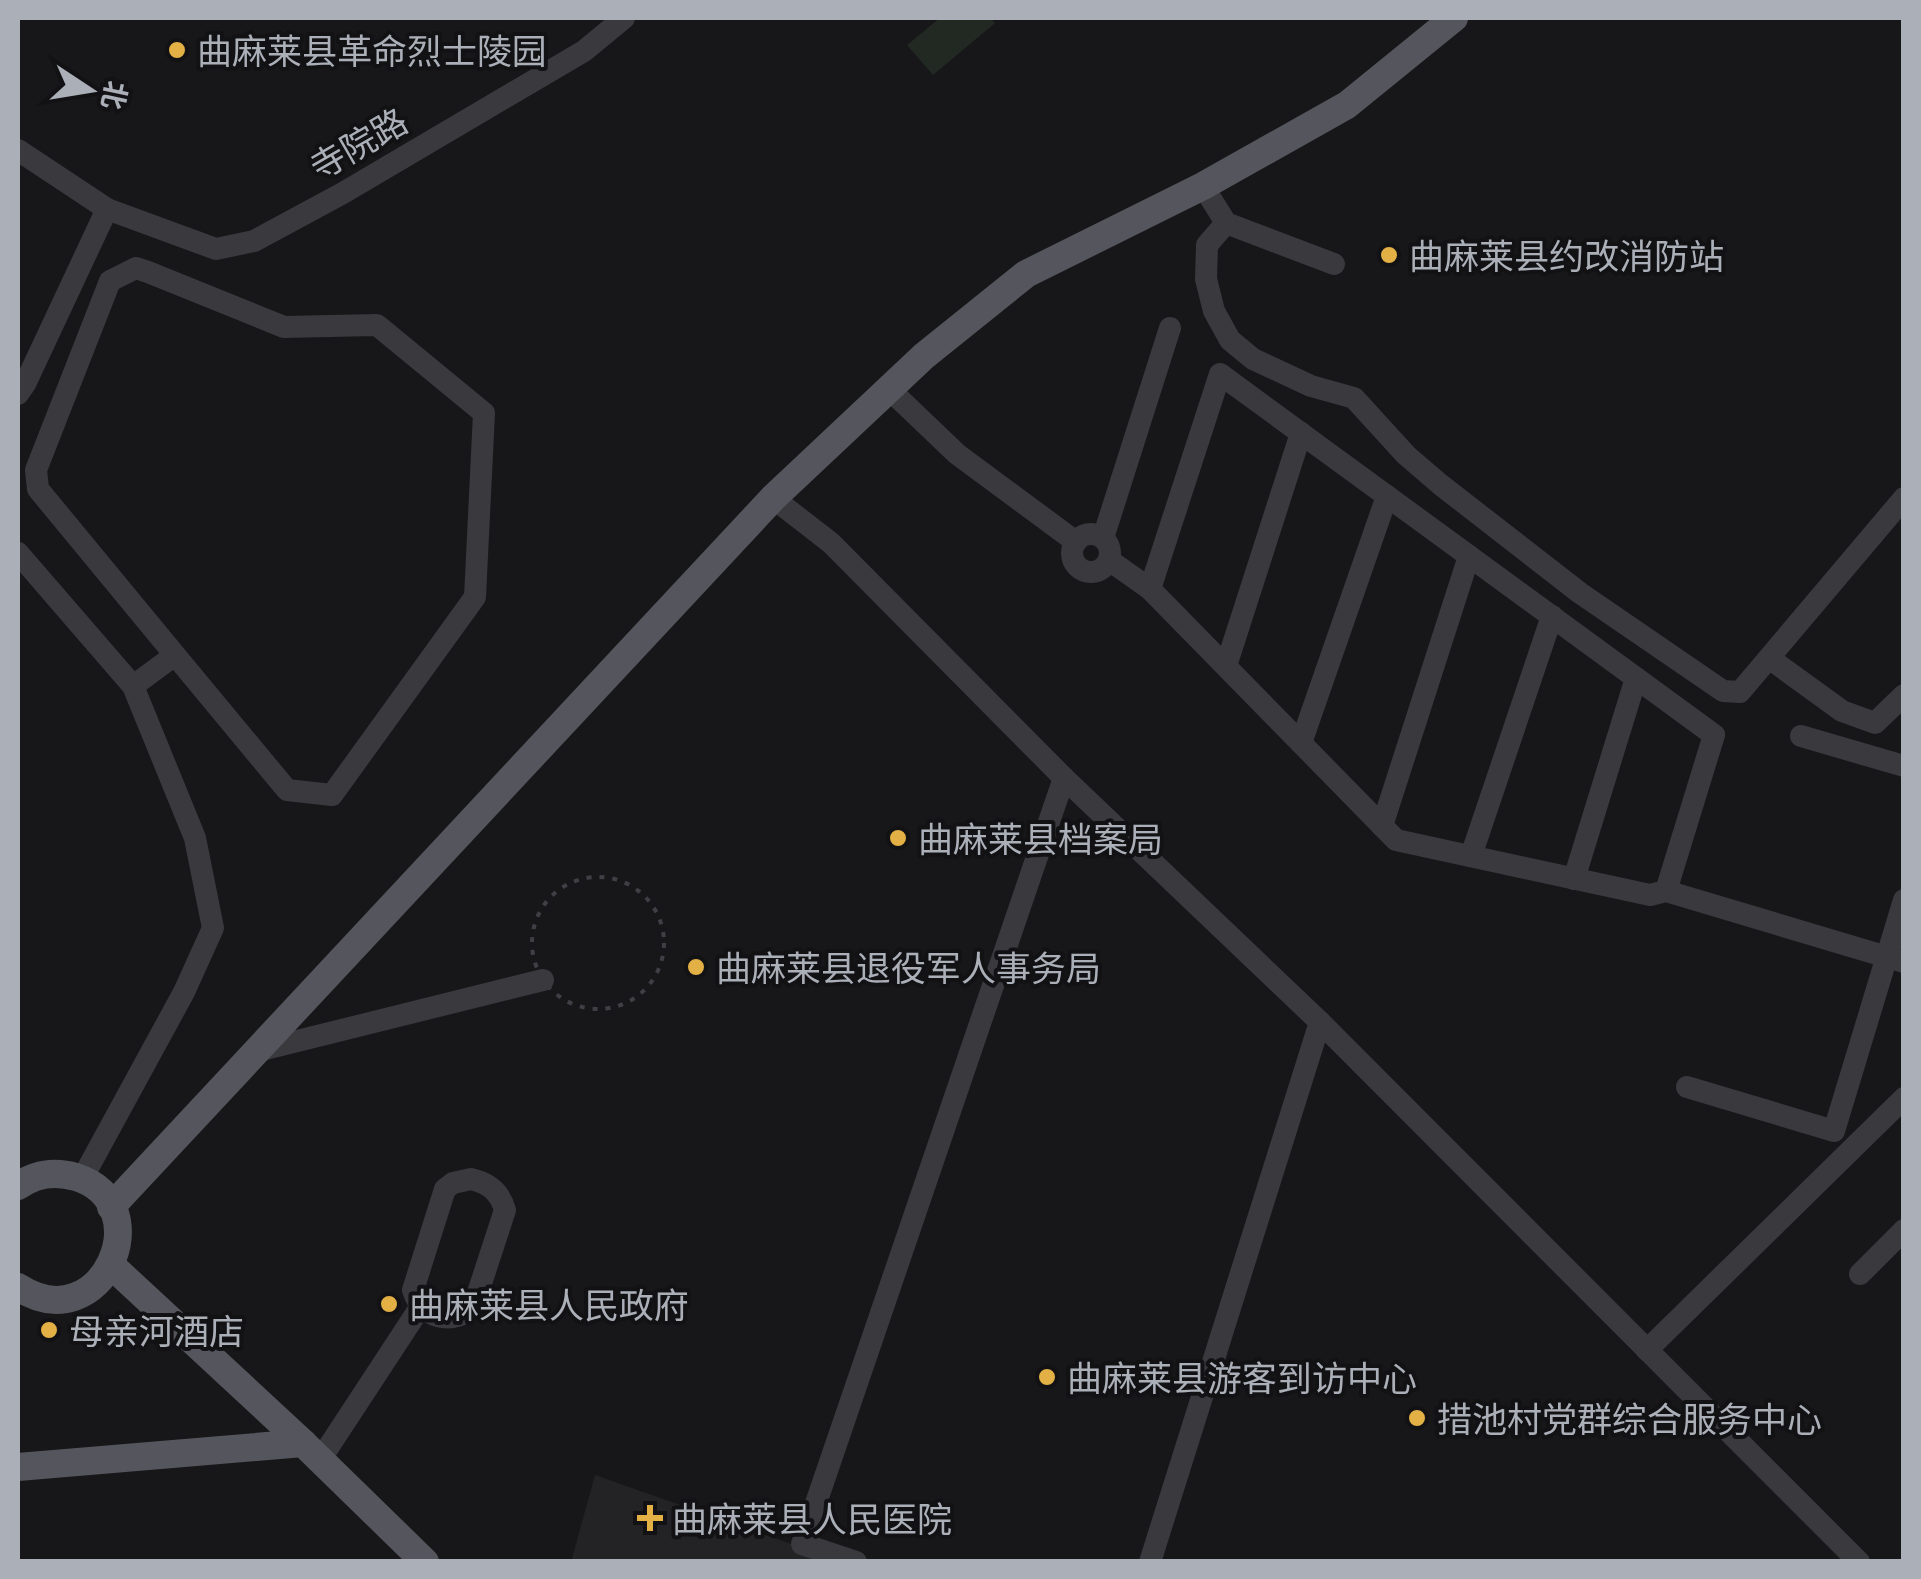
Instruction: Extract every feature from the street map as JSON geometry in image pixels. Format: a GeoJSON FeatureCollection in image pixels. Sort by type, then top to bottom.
{"type":"FeatureCollection","features":[{"type":"Feature","properties":{"kind":"main road"},"geometry":{"type":"LineString","coordinates":[[111,1207],[774,498],[924,356],[1026,274],[1203,186],[1347,105],[1454,18]]}},
{"type":"Feature","properties":{"kind":"main road"},"geometry":{"type":"LineString","coordinates":[[18,1287],[44,1299],[71,1298],[95,1286],[112,1266],[118,1246],[118,1226],[99,1190],[62,1173],[19,1181]]}},
{"type":"Feature","properties":{"kind":"main road"},"geometry":{"type":"LineString","coordinates":[[112,1266],[425,1562]]}},
{"type":"Feature","properties":{"kind":"main road"},"geometry":{"type":"LineString","coordinates":[[18,1467],[311,1451]]}},
{"type":"Feature","properties":{"kind":"street","name":"寺院路"},"geometry":{"type":"LineString","coordinates":[[18,150],[107,209],[216,249],[254,240],[343,193],[584,51],[624,18]]}},
{"type":"Feature","properties":{"kind":"street"},"geometry":{"type":"LineString","coordinates":[[1203,186],[1226,223],[1334,264]]}},
{"type":"Feature","properties":{"kind":"street"},"geometry":{"type":"LineString","coordinates":[[18,394],[107,209]]}},
{"type":"Feature","properties":{"kind":"street"},"geometry":{"type":"LineString","coordinates":[[1226,223],[1208,245],[1209,295],[1230,340],[1253,359],[1310,386],[1354,398],[1406,455],[1440,484],[1580,593],[1723,691],[1740,692],[1904,498]]}},
{"type":"Feature","properties":{"kind":"street"},"geometry":{"type":"LineString","coordinates":[[136,268],[284,327],[377,325],[484,413],[475,597],[332,795],[287,790],[174,655],[38,489],[36,470],[110,281],[136,268]]}},
{"type":"Feature","properties":{"kind":"street"},"geometry":{"type":"LineString","coordinates":[[1076,542],[1074,561],[1084,571],[1099,570],[1170,328]]}},
{"type":"Feature","properties":{"kind":"street"},"geometry":{"type":"LineString","coordinates":[[1150,588],[1220,374],[1714,735],[1666,891]]}},
{"type":"Feature","properties":{"kind":"street"},"geometry":{"type":"LineString","coordinates":[[889,388],[957,454],[1076,542]]}},
{"type":"Feature","properties":{"kind":"street"},"geometry":{"type":"LineString","coordinates":[[1226,666],[1301,433]]}},
{"type":"Feature","properties":{"kind":"street"},"geometry":{"type":"LineString","coordinates":[[1301,743],[1387,496]]}},
{"type":"Feature","properties":{"kind":"street"},"geometry":{"type":"LineString","coordinates":[[774,498],[831,542],[1064,778],[1320,1022],[1859,1562]]}},
{"type":"Feature","properties":{"kind":"street"},"geometry":{"type":"LineString","coordinates":[[1076,542],[1090,534],[1150,588],[1396,840],[1650,896],[1666,891],[1895,959]]}},
{"type":"Feature","properties":{"kind":"street"},"geometry":{"type":"LineString","coordinates":[[18,554],[133,686],[194,838],[213,928],[184,992],[82,1179]]}},
{"type":"Feature","properties":{"kind":"street"},"geometry":{"type":"LineString","coordinates":[[1382,826],[1469,556]]}},
{"type":"Feature","properties":{"kind":"street"},"geometry":{"type":"LineString","coordinates":[[1470,856],[1552,616]]}},
{"type":"Feature","properties":{"kind":"street"},"geometry":{"type":"LineString","coordinates":[[133,686],[174,655]]}},
{"type":"Feature","properties":{"kind":"street"},"geometry":{"type":"LineString","coordinates":[[1769,658],[1842,711],[1874,723],[1904,724]]}},
{"type":"Feature","properties":{"kind":"street"},"geometry":{"type":"LineString","coordinates":[[1574,879],[1636,678]]}},
{"type":"Feature","properties":{"kind":"street"},"geometry":{"type":"LineString","coordinates":[[1874,723],[1904,694]]}},
{"type":"Feature","properties":{"kind":"street"},"geometry":{"type":"LineString","coordinates":[[1800,736],[1904,766]]}},
{"type":"Feature","properties":{"kind":"street"},"geometry":{"type":"LineString","coordinates":[[856,1562],[802,1544],[1064,778]]}},
{"type":"Feature","properties":{"kind":"street"},"geometry":{"type":"LineString","coordinates":[[1687,1088],[1834,1130],[1895,959],[1904,900]]}},
{"type":"Feature","properties":{"kind":"street"},"geometry":{"type":"LineString","coordinates":[[257,1051],[543,980]]}},
{"type":"Feature","properties":{"kind":"street"},"geometry":{"type":"LineString","coordinates":[[1150,1562],[1320,1022]]}},
{"type":"Feature","properties":{"kind":"street"},"geometry":{"type":"LineString","coordinates":[[1647,1350],[1904,1098]]}},
{"type":"Feature","properties":{"kind":"street"},"geometry":{"type":"LineString","coordinates":[[462,1180],[489,1185],[505,1210],[473,1308],[446,1318],[421,1306],[413,1290],[445,1189],[462,1180]]}},
{"type":"Feature","properties":{"kind":"street"},"geometry":{"type":"LineString","coordinates":[[1860,1274],[1904,1230]]}},
{"type":"Feature","properties":{"kind":"street"},"geometry":{"type":"LineString","coordinates":[[311,1451],[421,1306]]}},
{"type":"Feature","properties":{"kind":"path"},"geometry":{"type":"LineString","coordinates":[[593,876],[620,880],[652,905],[662,931],[662,958],[650,983],[629,1001],[602,1009],[575,1005],[543,980],[532,954],[534,927],[545,902],[566,884],[593,876]]}},
{"type":"Feature","properties":{"kind":"shaded area"},"geometry":{"type":"Polygon","coordinates":[[[940,18],[990,18],[995,23],[933,75],[907,45],[940,18]]]}},
{"type":"Feature","properties":{"kind":"shaded area","name":"曲麻莱县人民医院"},"geometry":{"type":"Polygon","coordinates":[[[595,1475],[839,1561],[571,1562],[595,1475]]]}},
{"type":"Feature","properties":{"kind":"place","name":"曲麻莱县革命烈士陵园"},"geometry":{"type":"Point","coordinates":[177,50]}},
{"type":"Feature","properties":{"kind":"place","name":"曲麻莱县约改消防站"},"geometry":{"type":"Point","coordinates":[1389,255]}},
{"type":"Feature","properties":{"kind":"place","name":"曲麻莱县档案局"},"geometry":{"type":"Point","coordinates":[898,838]}},
{"type":"Feature","properties":{"kind":"place","name":"曲麻莱县退役军人事务局"},"geometry":{"type":"Point","coordinates":[696,967]}},
{"type":"Feature","properties":{"kind":"place","name":"曲麻莱县人民政府"},"geometry":{"type":"Point","coordinates":[389,1304]}},
{"type":"Feature","properties":{"kind":"place","name":"母亲河酒店"},"geometry":{"type":"Point","coordinates":[49,1330]}},
{"type":"Feature","properties":{"kind":"place","name":"曲麻莱县游客到访中心"},"geometry":{"type":"Point","coordinates":[1047,1377]}},
{"type":"Feature","properties":{"kind":"place","name":"措池村党群综合服务中心"},"geometry":{"type":"Point","coordinates":[1417,1418]}},
{"type":"Feature","properties":{"kind":"place","name":"曲麻莱县人民医院"},"geometry":{"type":"Point","coordinates":[650,1518]}}]}
